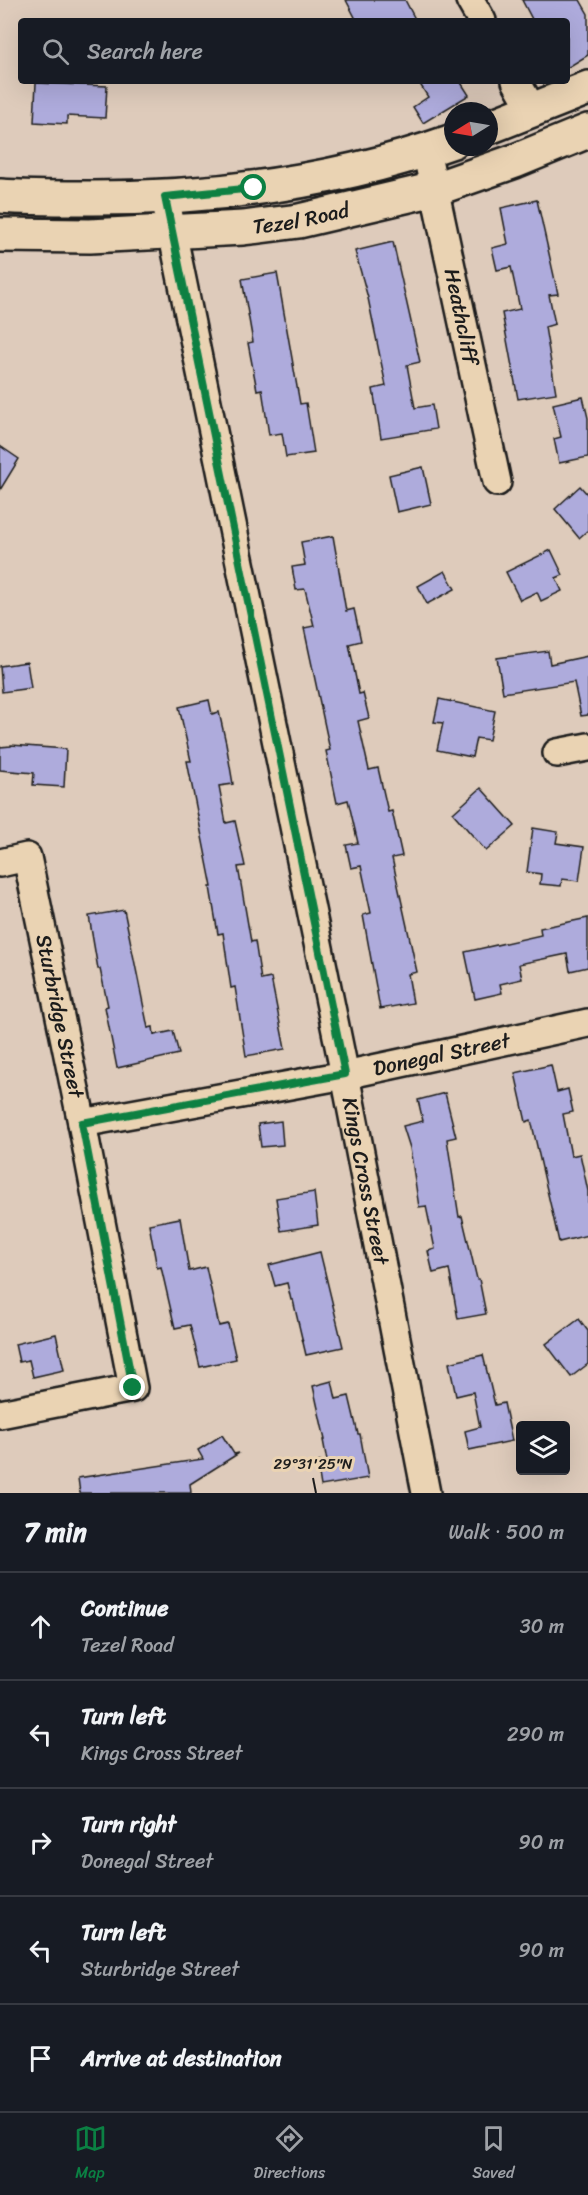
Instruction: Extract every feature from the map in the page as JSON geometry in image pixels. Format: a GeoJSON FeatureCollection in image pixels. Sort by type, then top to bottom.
{"type":"FeatureCollection","features":[{"type":"Feature","properties":{"kind":"main road"},"geometry":{"type":"LineString","coordinates":[[498,124],[588,87]]}},
{"type":"Feature","properties":{"kind":"main road","name":"Tezel Road"},"geometry":{"type":"LineString","coordinates":[[0,235],[90,236],[243,228],[299,221],[435,189],[515,161],[588,131]]}},
{"type":"Feature","properties":{"kind":"main road","name":"Tezel Road"},"geometry":{"type":"LineString","coordinates":[[0,196],[165,197],[254,188],[325,175],[440,145]]}},
{"type":"Feature","properties":{"kind":"street"},"geometry":{"type":"LineString","coordinates":[[470,0],[480,18]]}},
{"type":"Feature","properties":{"kind":"street"},"geometry":{"type":"LineString","coordinates":[[518,84],[534,111]]}},
{"type":"Feature","properties":{"kind":"street","name":"Heathcliff"},"geometry":{"type":"LineString","coordinates":[[440,145],[435,189],[497,482]]}},
{"type":"Feature","properties":{"kind":"street","name":"Kings Cross Street"},"geometry":{"type":"LineString","coordinates":[[165,197],[345,1074],[426,1493]]}},
{"type":"Feature","properties":{"kind":"street"},"geometry":{"type":"LineString","coordinates":[[557,753],[588,747]]}},
{"type":"Feature","properties":{"kind":"street","name":"Sturbridge Street"},"geometry":{"type":"LineString","coordinates":[[0,863],[27,858],[82,1123],[133,1388],[0,1414]]}},
{"type":"Feature","properties":{"kind":"street","name":"Donegal Street"},"geometry":{"type":"LineString","coordinates":[[82,1123],[345,1074],[588,1023]]}},
{"type":"Feature","properties":{"kind":"building"},"geometry":{"type":"Polygon","coordinates":[[[346,0],[405,0],[414,18],[355,18],[346,0]]]}},
{"type":"Feature","properties":{"kind":"building"},"geometry":{"type":"Polygon","coordinates":[[[522,0],[580,0],[588,14],[588,55],[570,66],[570,18],[531,18],[522,0]]]}},
{"type":"Feature","properties":{"kind":"building"},"geometry":{"type":"Polygon","coordinates":[[[36,84],[107,86],[105,118],[67,116],[67,124],[34,122],[36,84]]]}},
{"type":"Feature","properties":{"kind":"building"},"geometry":{"type":"Polygon","coordinates":[[[420,84],[462,84],[469,95],[458,102],[444,102],[444,110],[423,123],[413,107],[428,97],[420,84]]]}},
{"type":"Feature","properties":{"kind":"building"},"geometry":{"type":"Polygon","coordinates":[[[537,200],[558,294],[549,295],[555,324],[545,327],[556,393],[518,399],[502,313],[520,309],[511,267],[497,270],[492,248],[508,244],[501,208],[537,200]]]}},
{"type":"Feature","properties":{"kind":"building"},"geometry":{"type":"Polygon","coordinates":[[[393,242],[420,362],[407,365],[415,408],[432,405],[436,429],[381,438],[373,389],[386,386],[368,298],[355,251],[393,242]]]}},
{"type":"Feature","properties":{"kind":"building"},"geometry":{"type":"Polygon","coordinates":[[[277,273],[300,404],[306,403],[314,453],[286,457],[282,433],[269,435],[262,389],[257,390],[248,343],[253,342],[242,279],[277,273]]]}},
{"type":"Feature","properties":{"kind":"building"},"geometry":{"type":"Polygon","coordinates":[[[583,397],[588,418],[588,457],[559,463],[554,439],[561,437],[553,404],[583,397]]]}},
{"type":"Feature","properties":{"kind":"building"},"geometry":{"type":"Polygon","coordinates":[[[0,446],[19,459],[0,490],[0,446]]]}},
{"type":"Feature","properties":{"kind":"building"},"geometry":{"type":"Polygon","coordinates":[[[423,467],[431,504],[397,512],[389,475],[423,467]]]}},
{"type":"Feature","properties":{"kind":"building"},"geometry":{"type":"Polygon","coordinates":[[[580,486],[588,495],[588,530],[579,538],[555,509],[580,486]]]}},
{"type":"Feature","properties":{"kind":"building"},"geometry":{"type":"Polygon","coordinates":[[[333,536],[346,611],[354,609],[361,641],[349,644],[359,694],[363,693],[369,718],[358,721],[369,770],[378,768],[388,812],[392,811],[402,856],[392,858],[417,972],[408,974],[413,1003],[380,1009],[363,915],[371,913],[361,866],[351,868],[346,845],[358,843],[348,800],[337,803],[326,751],[330,750],[304,628],[314,626],[305,589],[296,590],[292,567],[305,565],[301,542],[333,536]]]}},
{"type":"Feature","properties":{"kind":"building"},"geometry":{"type":"Polygon","coordinates":[[[551,550],[563,575],[556,578],[562,591],[541,601],[537,592],[520,600],[506,572],[551,550]]]}},
{"type":"Feature","properties":{"kind":"building"},"geometry":{"type":"Polygon","coordinates":[[[445,571],[455,589],[427,604],[418,586],[445,571]]]}},
{"type":"Feature","properties":{"kind":"building"},"geometry":{"type":"Polygon","coordinates":[[[548,651],[550,664],[588,656],[588,715],[581,716],[574,682],[503,693],[497,658],[548,651]]]}},
{"type":"Feature","properties":{"kind":"building"},"geometry":{"type":"Polygon","coordinates":[[[27,662],[31,688],[2,692],[0,666],[27,662]]]}},
{"type":"Feature","properties":{"kind":"building"},"geometry":{"type":"Polygon","coordinates":[[[439,699],[495,711],[489,740],[476,738],[472,757],[437,750],[443,723],[434,722],[439,699]]]}},
{"type":"Feature","properties":{"kind":"building"},"geometry":{"type":"Polygon","coordinates":[[[209,700],[212,714],[219,712],[226,743],[233,784],[219,786],[226,823],[235,821],[245,866],[238,867],[251,942],[255,941],[261,980],[271,978],[285,1049],[246,1056],[235,987],[231,988],[223,933],[218,934],[210,887],[212,887],[187,761],[191,761],[179,707],[209,700]]]}},
{"type":"Feature","properties":{"kind":"building"},"geometry":{"type":"Polygon","coordinates":[[[11,745],[66,749],[64,787],[33,785],[34,773],[0,770],[0,747],[11,745]]]}},
{"type":"Feature","properties":{"kind":"building"},"geometry":{"type":"Polygon","coordinates":[[[481,788],[515,826],[486,851],[453,813],[481,788]]]}},
{"type":"Feature","properties":{"kind":"building"},"geometry":{"type":"Polygon","coordinates":[[[533,828],[558,832],[556,843],[584,847],[579,881],[562,879],[561,886],[540,884],[541,874],[527,872],[533,828]]]}},
{"type":"Feature","properties":{"kind":"building"},"geometry":{"type":"Polygon","coordinates":[[[124,910],[148,1028],[153,1027],[154,1035],[173,1031],[179,1054],[117,1068],[105,1007],[108,1006],[100,969],[98,969],[89,916],[124,910]]]}},
{"type":"Feature","properties":{"kind":"building"},"geometry":{"type":"Polygon","coordinates":[[[588,918],[588,967],[570,971],[567,954],[519,964],[522,979],[500,984],[502,993],[475,999],[465,952],[541,935],[540,928],[588,918]]]}},
{"type":"Feature","properties":{"kind":"building"},"geometry":{"type":"Polygon","coordinates":[[[551,1065],[557,1092],[568,1089],[573,1112],[563,1114],[571,1156],[580,1154],[588,1191],[588,1235],[559,1242],[531,1120],[526,1122],[515,1073],[551,1065]]]}},
{"type":"Feature","properties":{"kind":"building"},"geometry":{"type":"Polygon","coordinates":[[[445,1093],[456,1137],[447,1139],[459,1217],[462,1216],[486,1314],[458,1319],[449,1269],[433,1273],[428,1251],[435,1249],[426,1206],[419,1207],[410,1148],[403,1126],[423,1121],[418,1100],[445,1093]]]}},
{"type":"Feature","properties":{"kind":"building"},"geometry":{"type":"Polygon","coordinates":[[[281,1121],[283,1145],[261,1147],[258,1124],[281,1121]]]}},
{"type":"Feature","properties":{"kind":"building"},"geometry":{"type":"Polygon","coordinates":[[[314,1192],[318,1225],[281,1231],[276,1198],[314,1192]]]}},
{"type":"Feature","properties":{"kind":"building"},"geometry":{"type":"Polygon","coordinates":[[[180,1218],[189,1271],[206,1267],[219,1326],[228,1324],[236,1359],[200,1367],[190,1325],[175,1328],[161,1267],[157,1268],[149,1224],[180,1218]]]}},
{"type":"Feature","properties":{"kind":"building"},"geometry":{"type":"Polygon","coordinates":[[[320,1252],[343,1347],[306,1355],[287,1283],[275,1286],[269,1265],[320,1252]]]}},
{"type":"Feature","properties":{"kind":"building"},"geometry":{"type":"Polygon","coordinates":[[[579,1319],[588,1331],[588,1364],[571,1377],[546,1344],[579,1319]]]}},
{"type":"Feature","properties":{"kind":"building"},"geometry":{"type":"Polygon","coordinates":[[[56,1334],[64,1370],[33,1377],[29,1360],[19,1362],[15,1344],[56,1334]]]}},
{"type":"Feature","properties":{"kind":"building"},"geometry":{"type":"Polygon","coordinates":[[[483,1355],[495,1405],[504,1403],[512,1441],[469,1450],[465,1431],[480,1427],[473,1392],[456,1396],[449,1363],[483,1355]]]}},
{"type":"Feature","properties":{"kind":"building"},"geometry":{"type":"Polygon","coordinates":[[[332,1381],[336,1399],[349,1396],[358,1434],[360,1434],[368,1478],[321,1486],[317,1462],[327,1461],[323,1440],[325,1440],[313,1386],[332,1381]]]}},
{"type":"Feature","properties":{"kind":"building"},"geometry":{"type":"Polygon","coordinates":[[[222,1435],[234,1454],[239,1453],[190,1484],[191,1493],[80,1493],[78,1478],[203,1459],[198,1450],[222,1435]]]}},
{"type":"Feature","properties":{"kind":"route"},"geometry":{"type":"LineString","coordinates":[[133,1388],[82,1123],[345,1074],[165,197],[254,188]]}}]}
